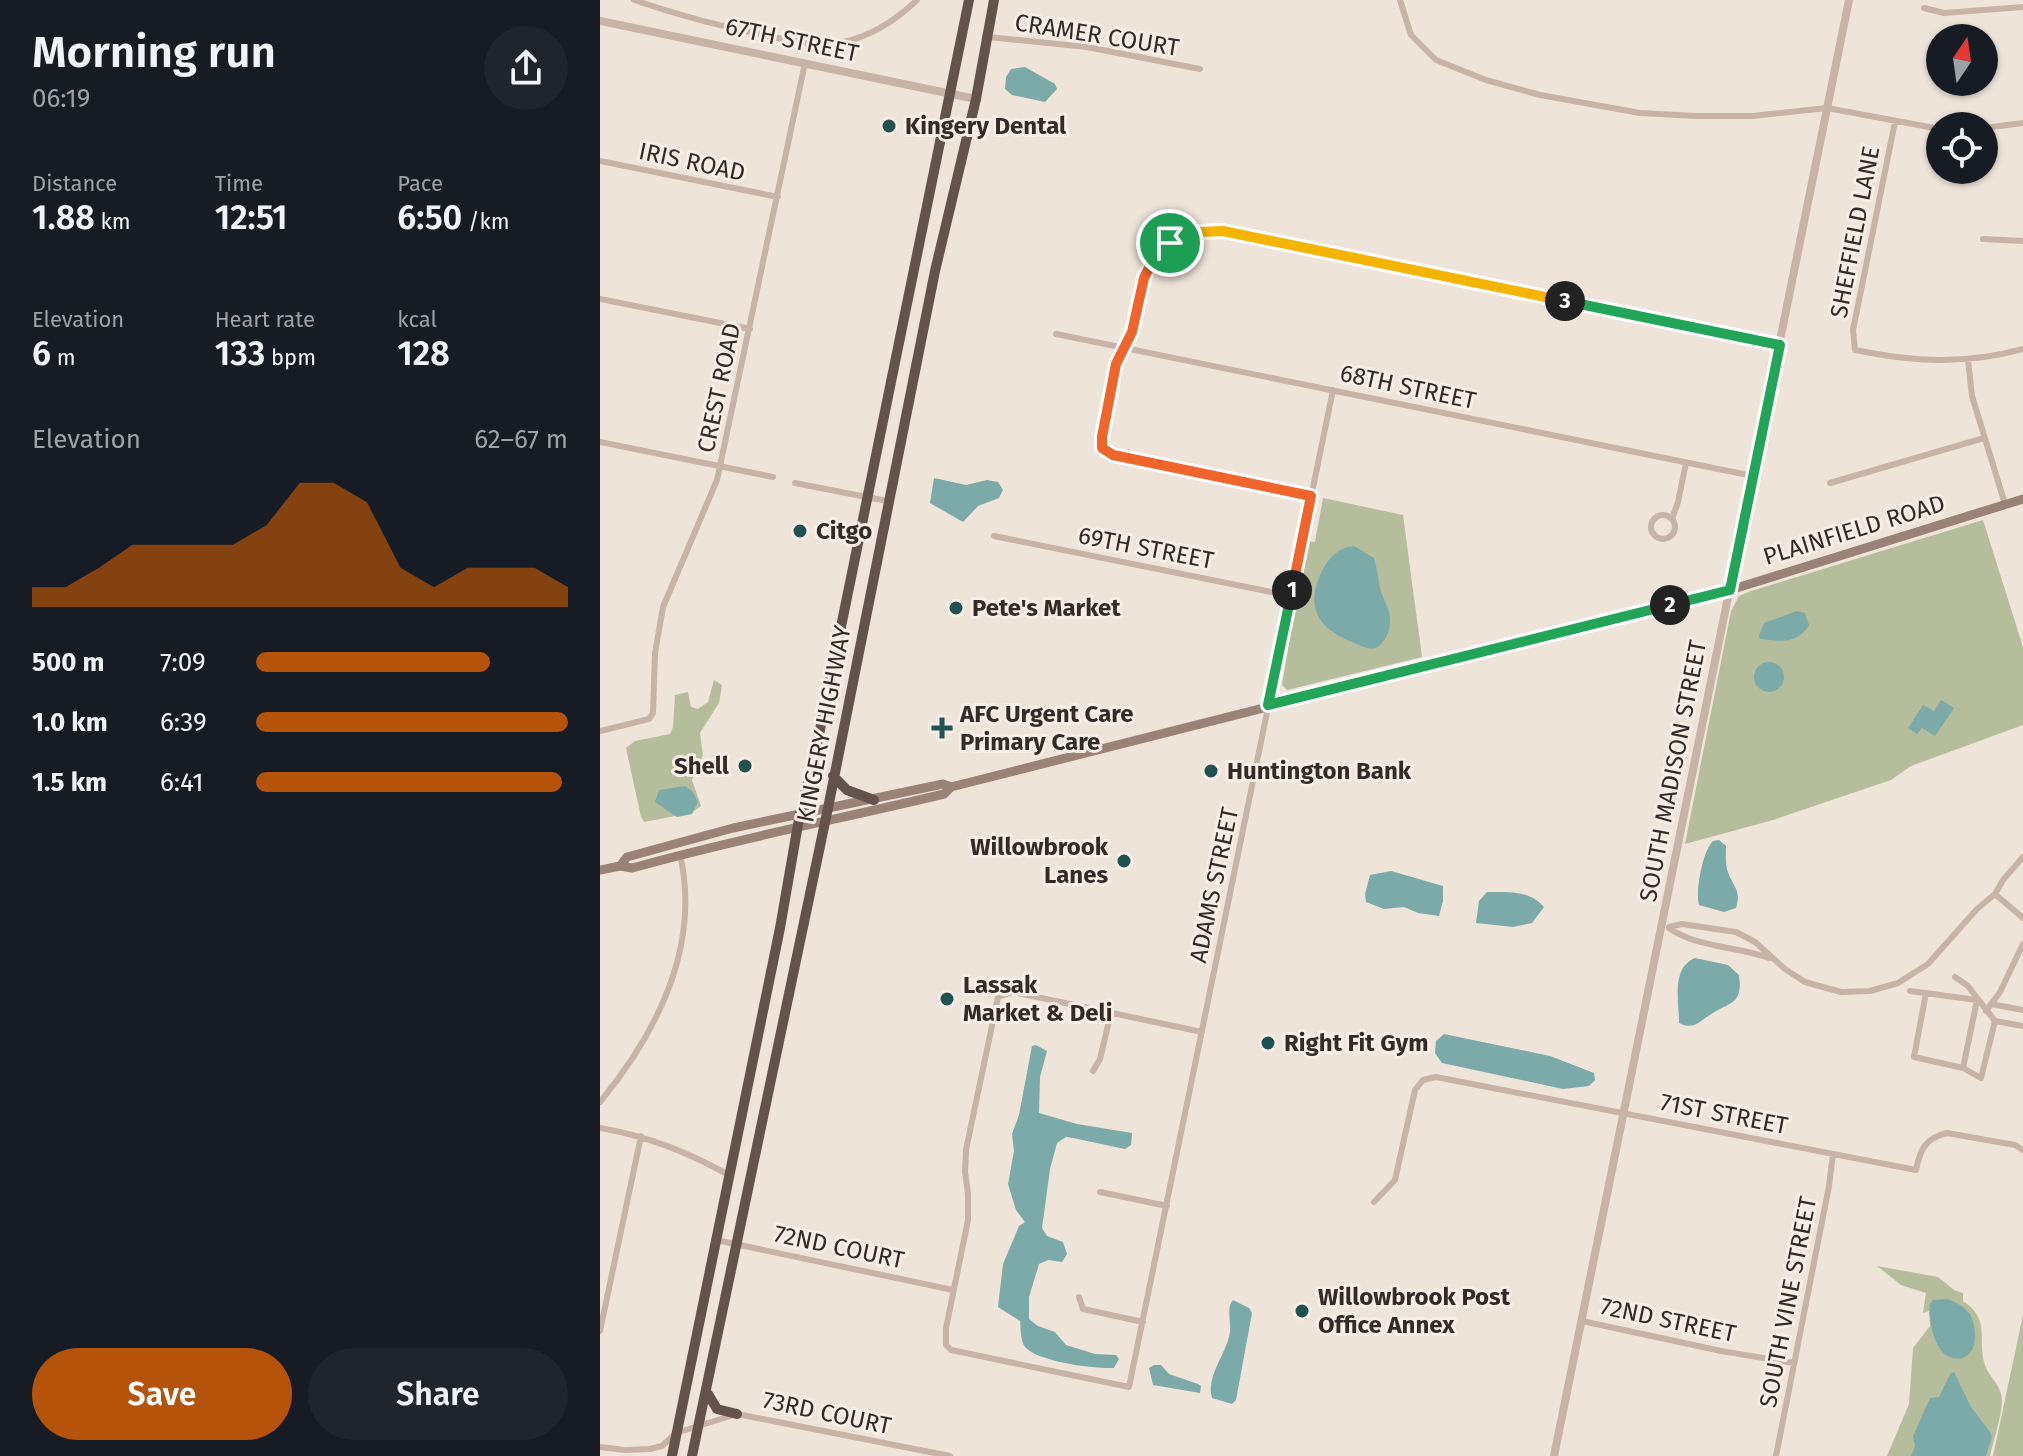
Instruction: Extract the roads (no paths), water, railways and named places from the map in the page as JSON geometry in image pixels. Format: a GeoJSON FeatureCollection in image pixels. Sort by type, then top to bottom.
{"type":"FeatureCollection","features":[{"type":"Feature","properties":{"kind":"highway","name":"KINGERY HIGHWAY"},"geometry":{"type":"LineString","coordinates":[[672,1456],[780,928],[800,813],[814,759],[969,0]]}},
{"type":"Feature","properties":{"kind":"highway","name":"KINGERY HIGHWAY"},"geometry":{"type":"LineString","coordinates":[[692,1456],[828,808],[887,501],[935,271],[976,99],[994,0]]}},
{"type":"Feature","properties":{"kind":"highway"},"geometry":{"type":"LineString","coordinates":[[833,776],[846,789],[874,800]]}},
{"type":"Feature","properties":{"kind":"highway"},"geometry":{"type":"LineString","coordinates":[[707,1392],[717,1409],[737,1414]]}},
{"type":"Feature","properties":{"kind":"main road","name":"PLAINFIELD ROAD"},"geometry":{"type":"LineString","coordinates":[[600,870],[620,866],[632,868],[751,836],[944,794],[951,787],[1730,590],[2023,499]]}},
{"type":"Feature","properties":{"kind":"main road","name":"PLAINFIELD ROAD"},"geometry":{"type":"LineString","coordinates":[[620,866],[627,857],[800,813],[943,784],[951,787]]}},
{"type":"Feature","properties":{"kind":"street"},"geometry":{"type":"LineString","coordinates":[[634,0],[710,24],[804,43],[824,44],[842,43],[879,29],[917,0]]}},
{"type":"Feature","properties":{"kind":"street"},"geometry":{"type":"LineString","coordinates":[[1400,0],[1411,35],[1436,60],[1464,73],[1527,92],[1597,107],[1666,115],[1753,116],[1827,108],[1926,127]]}},
{"type":"Feature","properties":{"kind":"street","name":"SOUTH MADISON STREET"},"geometry":{"type":"LineString","coordinates":[[1554,1456],[1849,0]]}},
{"type":"Feature","properties":{"kind":"street"},"geometry":{"type":"LineString","coordinates":[[1924,8],[1944,13],[2023,7]]}},
{"type":"Feature","properties":{"kind":"street","name":"67TH STREET"},"geometry":{"type":"LineString","coordinates":[[600,21],[976,99]]}},
{"type":"Feature","properties":{"kind":"street","name":"CRAMER COURT"},"geometry":{"type":"LineString","coordinates":[[988,37],[1087,47],[1200,69]]}},
{"type":"Feature","properties":{"kind":"street","name":"CREST ROAD"},"geometry":{"type":"LineString","coordinates":[[600,731],[649,719],[653,713],[655,653],[663,607],[676,571],[709,501],[720,467],[805,63]]}},
{"type":"Feature","properties":{"kind":"street","name":"SHEFFIELD LANE"},"geometry":{"type":"LineString","coordinates":[[1895,122],[1853,330],[1855,350],[1915,360],[1968,360]]}},
{"type":"Feature","properties":{"kind":"street"},"geometry":{"type":"LineString","coordinates":[[1998,126],[2023,123]]}},
{"type":"Feature","properties":{"kind":"street","name":"IRIS ROAD"},"geometry":{"type":"LineString","coordinates":[[600,161],[778,197]]}},
{"type":"Feature","properties":{"kind":"street"},"geometry":{"type":"LineString","coordinates":[[1311,496],[1113,455],[1102,448],[1116,364],[1132,332],[1144,278],[1152,262],[1170,243],[1200,232],[1223,231],[1780,345]]}},
{"type":"Feature","properties":{"kind":"street"},"geometry":{"type":"LineString","coordinates":[[1983,239],[2023,241]]}},
{"type":"Feature","properties":{"kind":"street"},"geometry":{"type":"LineString","coordinates":[[600,299],[750,329]]}},
{"type":"Feature","properties":{"kind":"street","name":"68TH STREET"},"geometry":{"type":"LineString","coordinates":[[1056,334],[1753,476]]}},
{"type":"Feature","properties":{"kind":"street"},"geometry":{"type":"LineString","coordinates":[[2005,504],[1972,396],[1968,360],[2023,349]]}},
{"type":"Feature","properties":{"kind":"street","name":"ADAMS STREET"},"geometry":{"type":"LineString","coordinates":[[953,1290],[946,1345],[960,1352],[1129,1387],[1333,390]]}},
{"type":"Feature","properties":{"kind":"street"},"geometry":{"type":"LineString","coordinates":[[1830,483],[1984,438]]}},
{"type":"Feature","properties":{"kind":"street"},"geometry":{"type":"LineString","coordinates":[[600,442],[773,477]]}},
{"type":"Feature","properties":{"kind":"street"},"geometry":{"type":"LineString","coordinates":[[1672,519],[1665,515],[1654,519],[1651,530],[1655,536],[1667,539],[1674,534],[1672,519],[1686,463]]}},
{"type":"Feature","properties":{"kind":"street"},"geometry":{"type":"LineString","coordinates":[[795,483],[887,501]]}},
{"type":"Feature","properties":{"kind":"street","name":"69TH STREET"},"geometry":{"type":"LineString","coordinates":[[994,536],[1291,596]]}},
{"type":"Feature","properties":{"kind":"street"},"geometry":{"type":"LineString","coordinates":[[600,1102],[643,1043],[673,976],[686,915],[680,854]]}},
{"type":"Feature","properties":{"kind":"street"},"geometry":{"type":"LineString","coordinates":[[1772,959],[1751,951],[1680,935],[1669,927],[1682,924],[1726,928],[1755,942],[1791,974],[1821,988],[1852,993],[1882,989],[1913,976],[1928,964],[1977,909],[1995,894],[2023,857]]}},
{"type":"Feature","properties":{"kind":"street"},"geometry":{"type":"LineString","coordinates":[[1995,894],[2023,918]]}},
{"type":"Feature","properties":{"kind":"street"},"geometry":{"type":"LineString","coordinates":[[1986,1011],[2000,992],[2023,944]]}},
{"type":"Feature","properties":{"kind":"street"},"geometry":{"type":"LineString","coordinates":[[1955,977],[1968,986],[1995,1021],[2023,1026]]}},
{"type":"Feature","properties":{"kind":"street"},"geometry":{"type":"LineString","coordinates":[[1910,991],[1977,1000]]}},
{"type":"Feature","properties":{"kind":"street"},"geometry":{"type":"LineString","coordinates":[[953,1290],[968,1220],[966,1150],[996,1003],[1001,994],[1013,992],[1202,1032]]}},
{"type":"Feature","properties":{"kind":"street"},"geometry":{"type":"LineString","coordinates":[[1926,993],[1914,1057],[1963,1068],[1981,1078],[1995,1021]]}},
{"type":"Feature","properties":{"kind":"street"},"geometry":{"type":"LineString","coordinates":[[1963,1068],[1977,1000]]}},
{"type":"Feature","properties":{"kind":"street"},"geometry":{"type":"LineString","coordinates":[[1991,1004],[2023,1010]]}},
{"type":"Feature","properties":{"kind":"street"},"geometry":{"type":"LineString","coordinates":[[1093,1071],[1100,1059],[1111,1013]]}},
{"type":"Feature","properties":{"kind":"street","name":"71ST STREET"},"geometry":{"type":"LineString","coordinates":[[1374,1202],[1395,1180],[1415,1090],[1423,1080],[1436,1077],[1916,1170],[1924,1144],[1937,1135],[1947,1133],[2015,1145],[2023,1150]]}},
{"type":"Feature","properties":{"kind":"street"},"geometry":{"type":"LineString","coordinates":[[600,1128],[641,1136],[679,1149],[729,1175]]}},
{"type":"Feature","properties":{"kind":"street"},"geometry":{"type":"LineString","coordinates":[[600,1331],[641,1136]]}},
{"type":"Feature","properties":{"kind":"street","name":"SOUTH VINE STREET"},"geometry":{"type":"LineString","coordinates":[[1776,1456],[1833,1154]]}},
{"type":"Feature","properties":{"kind":"street"},"geometry":{"type":"LineString","coordinates":[[1100,1192],[1167,1206]]}},
{"type":"Feature","properties":{"kind":"street","name":"72ND COURT"},"geometry":{"type":"LineString","coordinates":[[716,1240],[953,1290]]}},
{"type":"Feature","properties":{"kind":"street"},"geometry":{"type":"LineString","coordinates":[[1079,1297],[1083,1309],[1143,1322]]}},
{"type":"Feature","properties":{"kind":"street","name":"72ND STREET"},"geometry":{"type":"LineString","coordinates":[[1582,1321],[1721,1351],[1794,1363]]}},
{"type":"Feature","properties":{"kind":"street","name":"73RD COURT"},"geometry":{"type":"LineString","coordinates":[[600,1447],[650,1449],[662,1446],[676,1433],[737,1414],[911,1452],[950,1456]]}},
{"type":"Feature","properties":{"kind":"water"},"geometry":{"type":"Polygon","coordinates":[[[1025,67],[1055,84],[1057,89],[1045,102],[1012,95],[1005,89],[1006,77],[1011,69],[1025,67]]]}},
{"type":"Feature","properties":{"kind":"water"},"geometry":{"type":"Polygon","coordinates":[[[934,478],[966,485],[987,480],[998,482],[1003,490],[999,498],[978,506],[963,522],[930,503],[934,478]]]}},
{"type":"Feature","properties":{"kind":"water"},"geometry":{"type":"Polygon","coordinates":[[[1354,546],[1374,558],[1389,613],[1388,634],[1375,648],[1361,646],[1330,630],[1323,623],[1315,605],[1317,584],[1325,566],[1339,551],[1354,546]]]}},
{"type":"Feature","properties":{"kind":"water"},"geometry":{"type":"Polygon","coordinates":[[[1797,611],[1805,613],[1809,625],[1799,636],[1788,640],[1760,639],[1764,623],[1797,611]]]}},
{"type":"Feature","properties":{"kind":"water"},"geometry":{"type":"Polygon","coordinates":[[[1769,662],[1775,663],[1783,671],[1783,683],[1775,691],[1769,692],[1763,691],[1755,683],[1754,677],[1755,671],[1763,663],[1769,662]]]}},
{"type":"Feature","properties":{"kind":"water"},"geometry":{"type":"Polygon","coordinates":[[[1941,700],[1954,708],[1935,736],[1922,728],[1917,734],[1908,728],[1923,705],[1934,711],[1941,700]]]}},
{"type":"Feature","properties":{"kind":"water"},"geometry":{"type":"Polygon","coordinates":[[[685,786],[693,792],[698,802],[692,814],[677,817],[655,802],[659,790],[685,786]]]}},
{"type":"Feature","properties":{"kind":"water"},"geometry":{"type":"Polygon","coordinates":[[[1719,840],[1726,846],[1727,868],[1738,898],[1736,908],[1724,912],[1699,905],[1698,899],[1706,853],[1713,841],[1719,840]]]}},
{"type":"Feature","properties":{"kind":"water"},"geometry":{"type":"Polygon","coordinates":[[[1391,871],[1443,886],[1439,916],[1404,907],[1384,909],[1366,902],[1370,875],[1391,871]]]}},
{"type":"Feature","properties":{"kind":"water"},"geometry":{"type":"Polygon","coordinates":[[[1487,892],[1525,895],[1544,907],[1532,923],[1513,927],[1476,923],[1479,901],[1487,892]]]}},
{"type":"Feature","properties":{"kind":"water"},"geometry":{"type":"Polygon","coordinates":[[[1695,958],[1728,965],[1739,975],[1740,985],[1734,1001],[1689,1026],[1679,1023],[1678,986],[1682,969],[1695,958]]]}},
{"type":"Feature","properties":{"kind":"water"},"geometry":{"type":"Polygon","coordinates":[[[1444,1034],[1550,1056],[1594,1073],[1595,1080],[1589,1086],[1563,1089],[1442,1063],[1435,1053],[1436,1041],[1444,1034]]]}},
{"type":"Feature","properties":{"kind":"water"},"geometry":{"type":"Polygon","coordinates":[[[1032,1046],[1047,1051],[1040,1077],[1039,1113],[1077,1124],[1132,1133],[1131,1145],[1125,1149],[1066,1137],[1057,1143],[1042,1228],[1047,1236],[1063,1242],[1067,1254],[1062,1262],[1048,1260],[1039,1264],[1029,1297],[1029,1319],[1055,1332],[1066,1345],[1095,1354],[1116,1355],[1119,1359],[1114,1368],[1067,1364],[1032,1352],[1023,1344],[1020,1321],[998,1307],[1003,1264],[1019,1226],[1025,1222],[1016,1210],[1008,1184],[1014,1151],[1012,1134],[1019,1115],[1032,1046]]]}},
{"type":"Feature","properties":{"kind":"water"},"geometry":{"type":"Polygon","coordinates":[[[1947,1299],[1967,1311],[1974,1324],[1974,1345],[1962,1358],[1945,1354],[1939,1348],[1932,1330],[1930,1304],[1933,1300],[1947,1299]]]}},
{"type":"Feature","properties":{"kind":"water"},"geometry":{"type":"Polygon","coordinates":[[[1233,1300],[1249,1308],[1252,1313],[1236,1400],[1232,1404],[1212,1398],[1211,1382],[1227,1345],[1233,1300]]]}},
{"type":"Feature","properties":{"kind":"water"},"geometry":{"type":"Polygon","coordinates":[[[1161,1365],[1169,1374],[1201,1386],[1200,1393],[1153,1385],[1149,1368],[1161,1365]]]}},
{"type":"Feature","properties":{"kind":"water"},"geometry":{"type":"Polygon","coordinates":[[[1954,1372],[1971,1407],[1992,1437],[1986,1456],[1911,1456],[1915,1446],[1913,1436],[1930,1398],[1939,1397],[1950,1374],[1954,1372]]]}},
{"type":"Feature","properties":{"kind":"place","name":"Kingery Dental"},"geometry":{"type":"Point","coordinates":[889,126]}},
{"type":"Feature","properties":{"kind":"place","name":"Citgo"},"geometry":{"type":"Point","coordinates":[800,531]}},
{"type":"Feature","properties":{"kind":"place","name":"Pete's Market"},"geometry":{"type":"Point","coordinates":[956,608]}},
{"type":"Feature","properties":{"kind":"place","name":"AFC Urgent Care Primary Care"},"geometry":{"type":"Point","coordinates":[942,728]}},
{"type":"Feature","properties":{"kind":"place","name":"Shell"},"geometry":{"type":"Point","coordinates":[745,766]}},
{"type":"Feature","properties":{"kind":"place","name":"Huntington Bank"},"geometry":{"type":"Point","coordinates":[1211,771]}},
{"type":"Feature","properties":{"kind":"place","name":"Willowbrook Lanes"},"geometry":{"type":"Point","coordinates":[1124,861]}},
{"type":"Feature","properties":{"kind":"place","name":"Lassak Market & Deli"},"geometry":{"type":"Point","coordinates":[947,999]}},
{"type":"Feature","properties":{"kind":"place","name":"Right Fit Gym"},"geometry":{"type":"Point","coordinates":[1268,1043]}},
{"type":"Feature","properties":{"kind":"place","name":"Willowbrook Post Office Annex"},"geometry":{"type":"Point","coordinates":[1302,1311]}}]}
